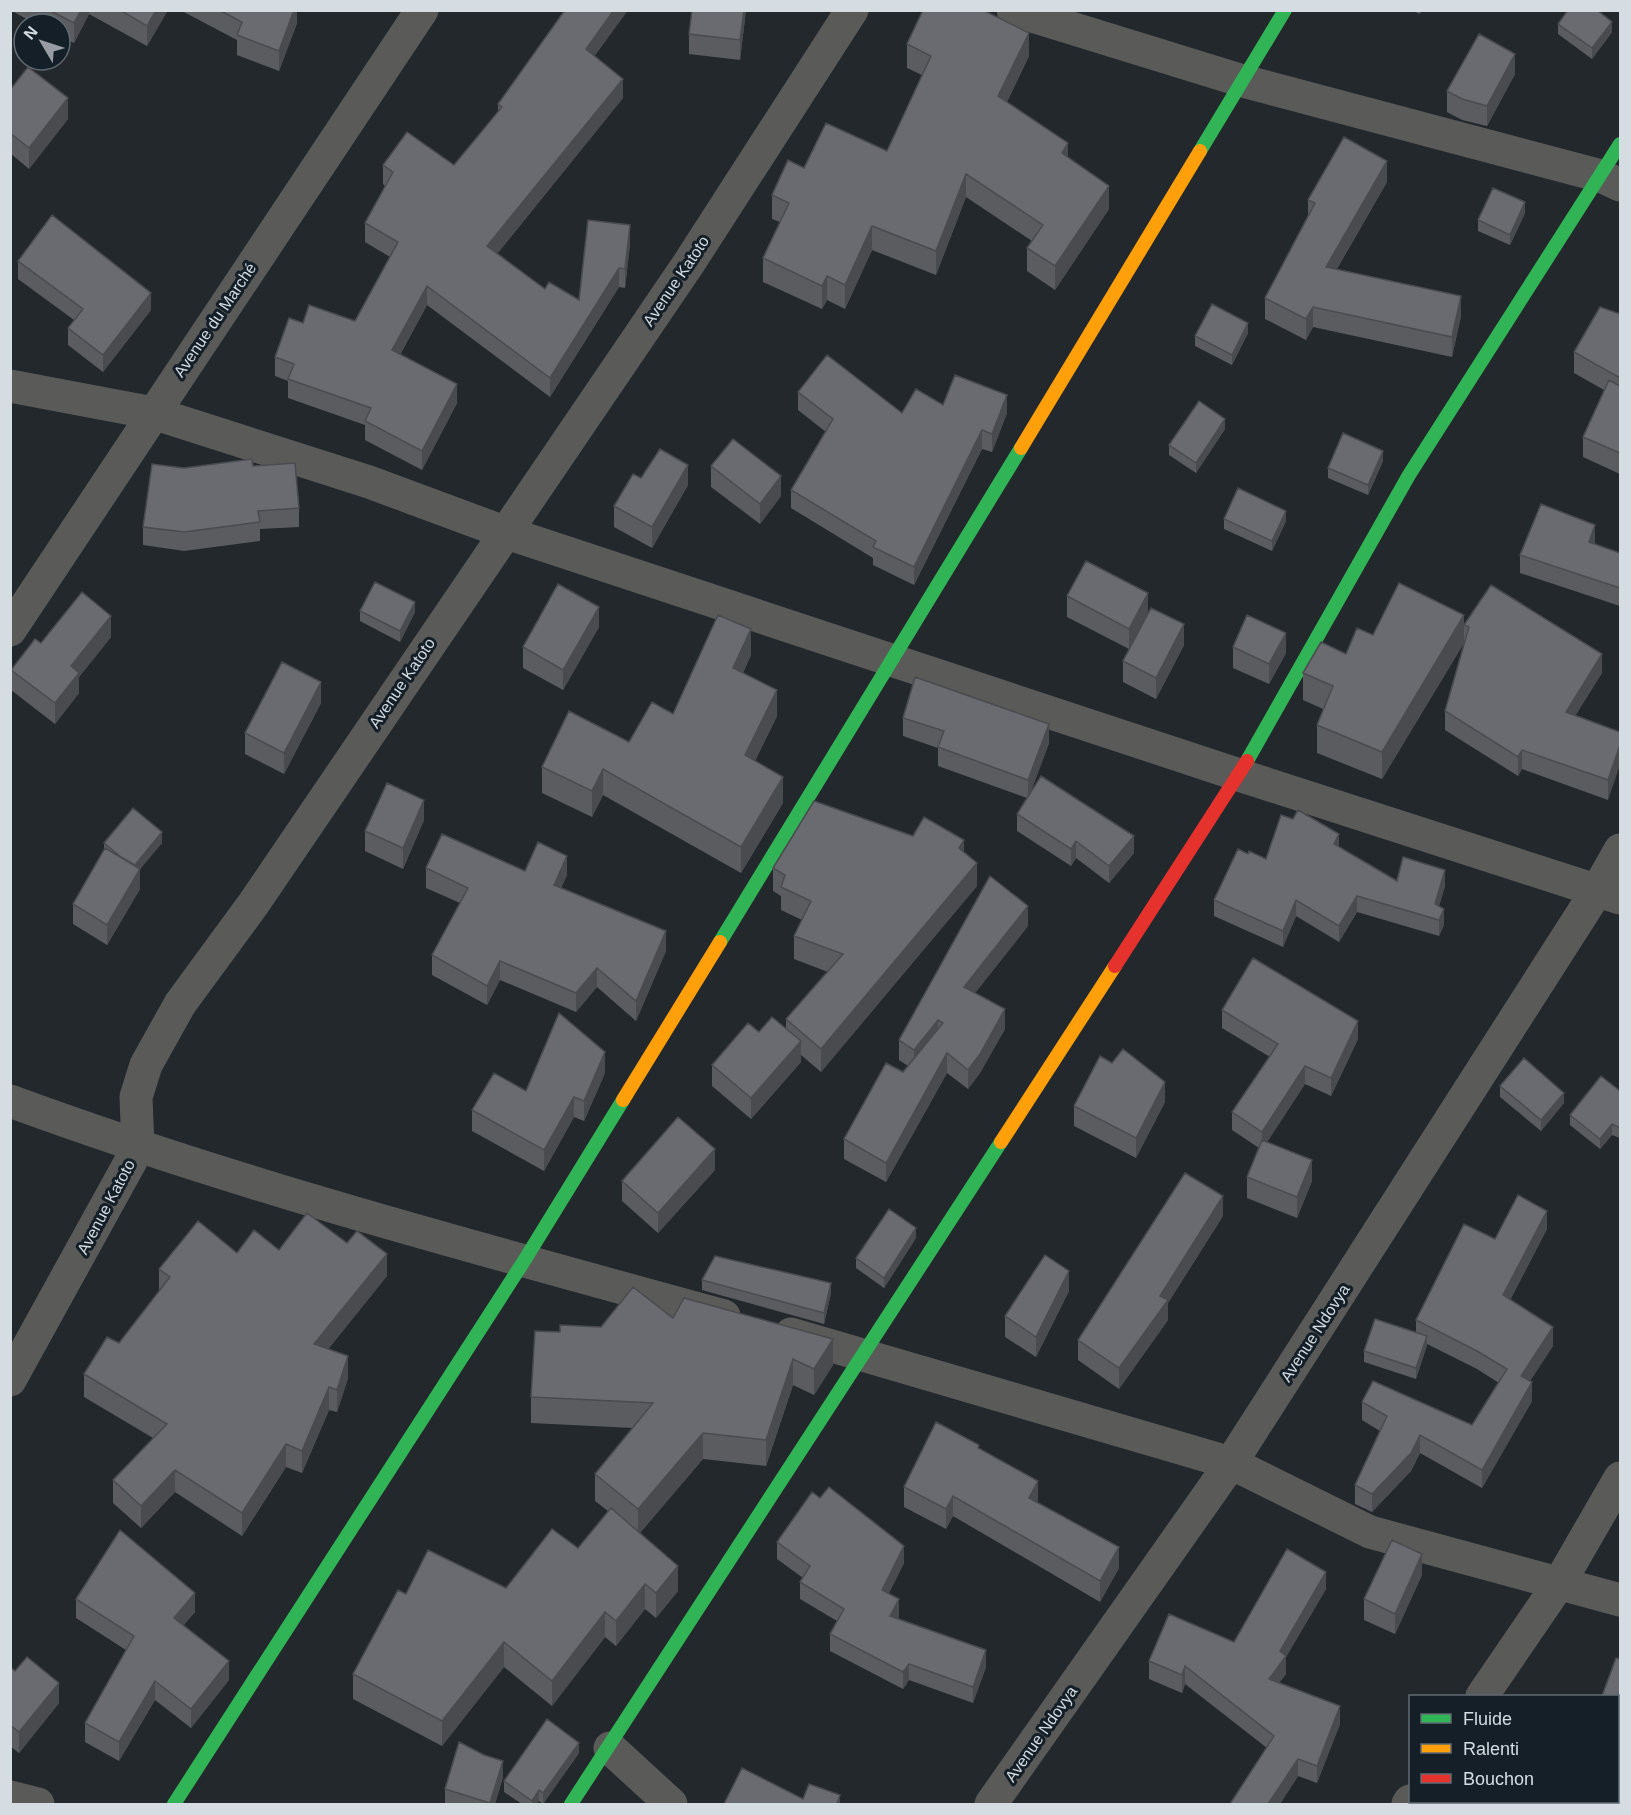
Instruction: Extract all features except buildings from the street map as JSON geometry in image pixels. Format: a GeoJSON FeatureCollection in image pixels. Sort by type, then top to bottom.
{"type":"FeatureCollection","features":[{"type":"Feature","properties":{"kind":"street","name":"Avenue du Marché"},"geometry":{"type":"LineString","coordinates":[[10,630],[422,10]]}},
{"type":"Feature","properties":{"kind":"street","name":"Avenue Katoto"},"geometry":{"type":"LineString","coordinates":[[10,1380],[138,1148],[136,1097],[146,1065],[180,1004],[254,903],[689,263],[852,10]]}},
{"type":"Feature","properties":{"kind":"street"},"geometry":{"type":"LineString","coordinates":[[1013,10],[1243,81],[1611,180]]}},
{"type":"Feature","properties":{"kind":"street"},"geometry":{"type":"LineString","coordinates":[[174,1804],[524,1261],[894,659],[1285,10]]}},
{"type":"Feature","properties":{"kind":"street"},"geometry":{"type":"LineString","coordinates":[[571,1804],[610,1748],[654,1675],[1239,775],[1409,475],[1611,180],[1620,144]]}},
{"type":"Feature","properties":{"kind":"street"},"geometry":{"type":"LineString","coordinates":[[10,386],[153,413],[369,482],[504,532],[894,659],[1239,775],[1609,894]]}},
{"type":"Feature","properties":{"kind":"street","name":"Avenue Ndovya"},"geometry":{"type":"LineString","coordinates":[[991,1804],[1232,1463],[1609,894],[1620,850]]}},
{"type":"Feature","properties":{"kind":"street"},"geometry":{"type":"LineString","coordinates":[[10,1101],[138,1148],[524,1261],[862,1354],[1232,1463],[1370,1532],[1620,1600]]}},
{"type":"Feature","properties":{"kind":"street"},"geometry":{"type":"LineString","coordinates":[[1483,1695],[1560,1582],[1620,1478]]}},
{"type":"Feature","properties":{"kind":"street"},"geometry":{"type":"LineString","coordinates":[[610,1748],[671,1804]]}},
{"type":"Feature","properties":{"kind":"street"},"geometry":{"type":"LineString","coordinates":[[10,1797],[38,1804]]}},
{"type":"Feature","properties":{"kind":"traffic: fast"},"geometry":{"type":"LineString","coordinates":[[1200,151],[1285,10]]}},
{"type":"Feature","properties":{"kind":"traffic: fast"},"geometry":{"type":"LineString","coordinates":[[1247,761],[1409,475],[1620,144]]}},
{"type":"Feature","properties":{"kind":"traffic: fast"},"geometry":{"type":"LineString","coordinates":[[720,942],[1021,448]]}},
{"type":"Feature","properties":{"kind":"traffic: fast"},"geometry":{"type":"LineString","coordinates":[[174,1804],[524,1261],[623,1100]]}},
{"type":"Feature","properties":{"kind":"traffic: fast"},"geometry":{"type":"LineString","coordinates":[[571,1804],[1001,1142]]}},
{"type":"Feature","properties":{"kind":"traffic: slow"},"geometry":{"type":"LineString","coordinates":[[1021,448],[1200,151]]}},
{"type":"Feature","properties":{"kind":"traffic: slow"},"geometry":{"type":"LineString","coordinates":[[623,1100],[720,942]]}},
{"type":"Feature","properties":{"kind":"traffic: slow"},"geometry":{"type":"LineString","coordinates":[[1001,1142],[1115,966]]}},
{"type":"Feature","properties":{"kind":"traffic: jam"},"geometry":{"type":"LineString","coordinates":[[1115,966],[1247,761]]}}]}
